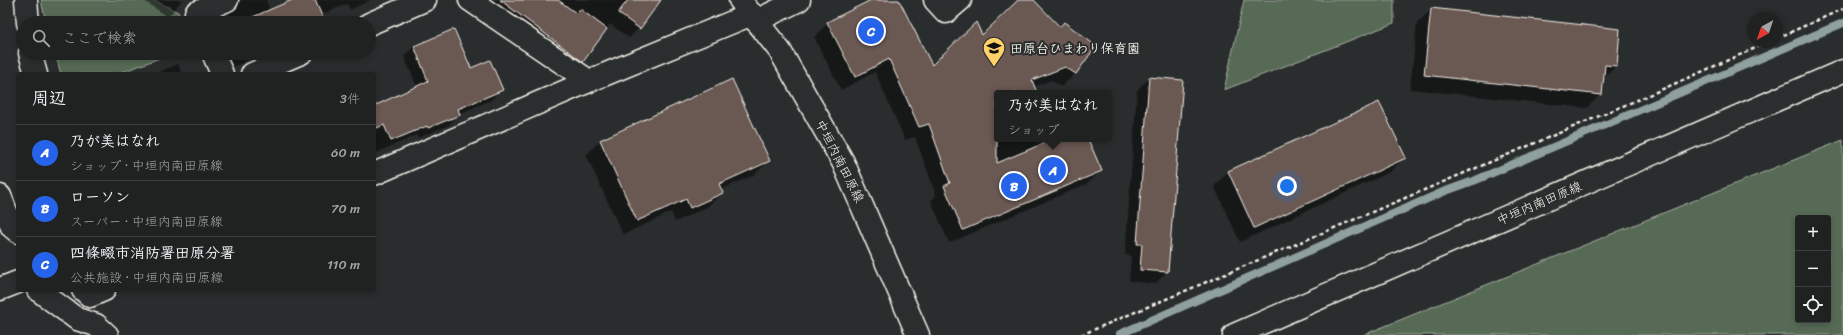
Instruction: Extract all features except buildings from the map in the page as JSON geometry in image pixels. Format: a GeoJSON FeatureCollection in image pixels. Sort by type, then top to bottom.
{"type":"FeatureCollection","features":[{"type":"Feature","properties":{"kind":"street"},"geometry":{"type":"LineString","coordinates":[[26,0],[27,16]]}},
{"type":"Feature","properties":{"kind":"street"},"geometry":{"type":"LineString","coordinates":[[197,16],[196,13],[227,0]]}},
{"type":"Feature","properties":{"kind":"street"},"geometry":{"type":"LineString","coordinates":[[376,21],[425,0]]}},
{"type":"Feature","properties":{"kind":"street"},"geometry":{"type":"LineString","coordinates":[[470,0],[589,81]]}},
{"type":"Feature","properties":{"kind":"street"},"geometry":{"type":"LineString","coordinates":[[376,173],[749,12],[800,0]]}},
{"type":"Feature","properties":{"kind":"street"},"geometry":{"type":"LineString","coordinates":[[935,0],[946,12],[960,0]]}},
{"type":"Feature","properties":{"kind":"street","name":"中垣内南田原線"},"geometry":{"type":"LineString","coordinates":[[749,12],[780,51],[843,162],[918,335]]}},
{"type":"Feature","properties":{"kind":"street"},"geometry":{"type":"LineString","coordinates":[[32,60],[35,72]]}},
{"type":"Feature","properties":{"kind":"street"},"geometry":{"type":"LineString","coordinates":[[216,60],[221,72]]}},
{"type":"Feature","properties":{"kind":"street"},"geometry":{"type":"LineString","coordinates":[[257,72],[285,60]]}},
{"type":"Feature","properties":{"kind":"street","name":"中垣内南田原線"},"geometry":{"type":"LineString","coordinates":[[1234,335],[1843,71]]}},
{"type":"Feature","properties":{"kind":"street"},"geometry":{"type":"LineString","coordinates":[[0,196],[12,227],[16,230]]}},
{"type":"Feature","properties":{"kind":"street"},"geometry":{"type":"LineString","coordinates":[[0,289],[16,283]]}},
{"type":"Feature","properties":{"kind":"street"},"geometry":{"type":"LineString","coordinates":[[41,292],[77,319],[96,325],[107,335]]}},
{"type":"Feature","properties":{"kind":"street"},"geometry":{"type":"LineString","coordinates":[[85,292],[90,296],[99,292]]}},
{"type":"Feature","properties":{"kind":"path"},"geometry":{"type":"LineString","coordinates":[[1783,35],[1843,9]]}},
{"type":"Feature","properties":{"kind":"path"},"geometry":{"type":"LineString","coordinates":[[1081,335],[1656,92],[1755,48]]}},
{"type":"Feature","properties":{"kind":"green space"},"geometry":{"type":"Polygon","coordinates":[[[41,0],[154,0],[178,12],[180,16],[44,16],[41,0]]]}},
{"type":"Feature","properties":{"kind":"green space"},"geometry":{"type":"Polygon","coordinates":[[[1244,0],[1394,0],[1394,23],[1224,90],[1244,0]]]}},
{"type":"Feature","properties":{"kind":"green space"},"geometry":{"type":"Polygon","coordinates":[[[57,60],[154,60],[122,72],[60,72],[57,60]]]}},
{"type":"Feature","properties":{"kind":"green space"},"geometry":{"type":"Polygon","coordinates":[[[1843,140],[1843,335],[1363,335],[1843,140]]]}},
{"type":"Feature","properties":{"kind":"waterway"},"geometry":{"type":"LineString","coordinates":[[1120,334],[1443,192],[1476,180],[1843,23]]}},
{"type":"Feature","properties":{"kind":"place","name":"四條畷市消防署田原分署"},"geometry":{"type":"Point","coordinates":[871,31]}},
{"type":"Feature","properties":{"kind":"place","name":"田原台ひまわり保育園"},"geometry":{"type":"Point","coordinates":[994,68]}},
{"type":"Feature","properties":{"kind":"place","name":"乃が美はなれ"},"geometry":{"type":"Point","coordinates":[1053,170]}},
{"type":"Feature","properties":{"kind":"place","name":"ローソン"},"geometry":{"type":"Point","coordinates":[1014,186]}}]}
